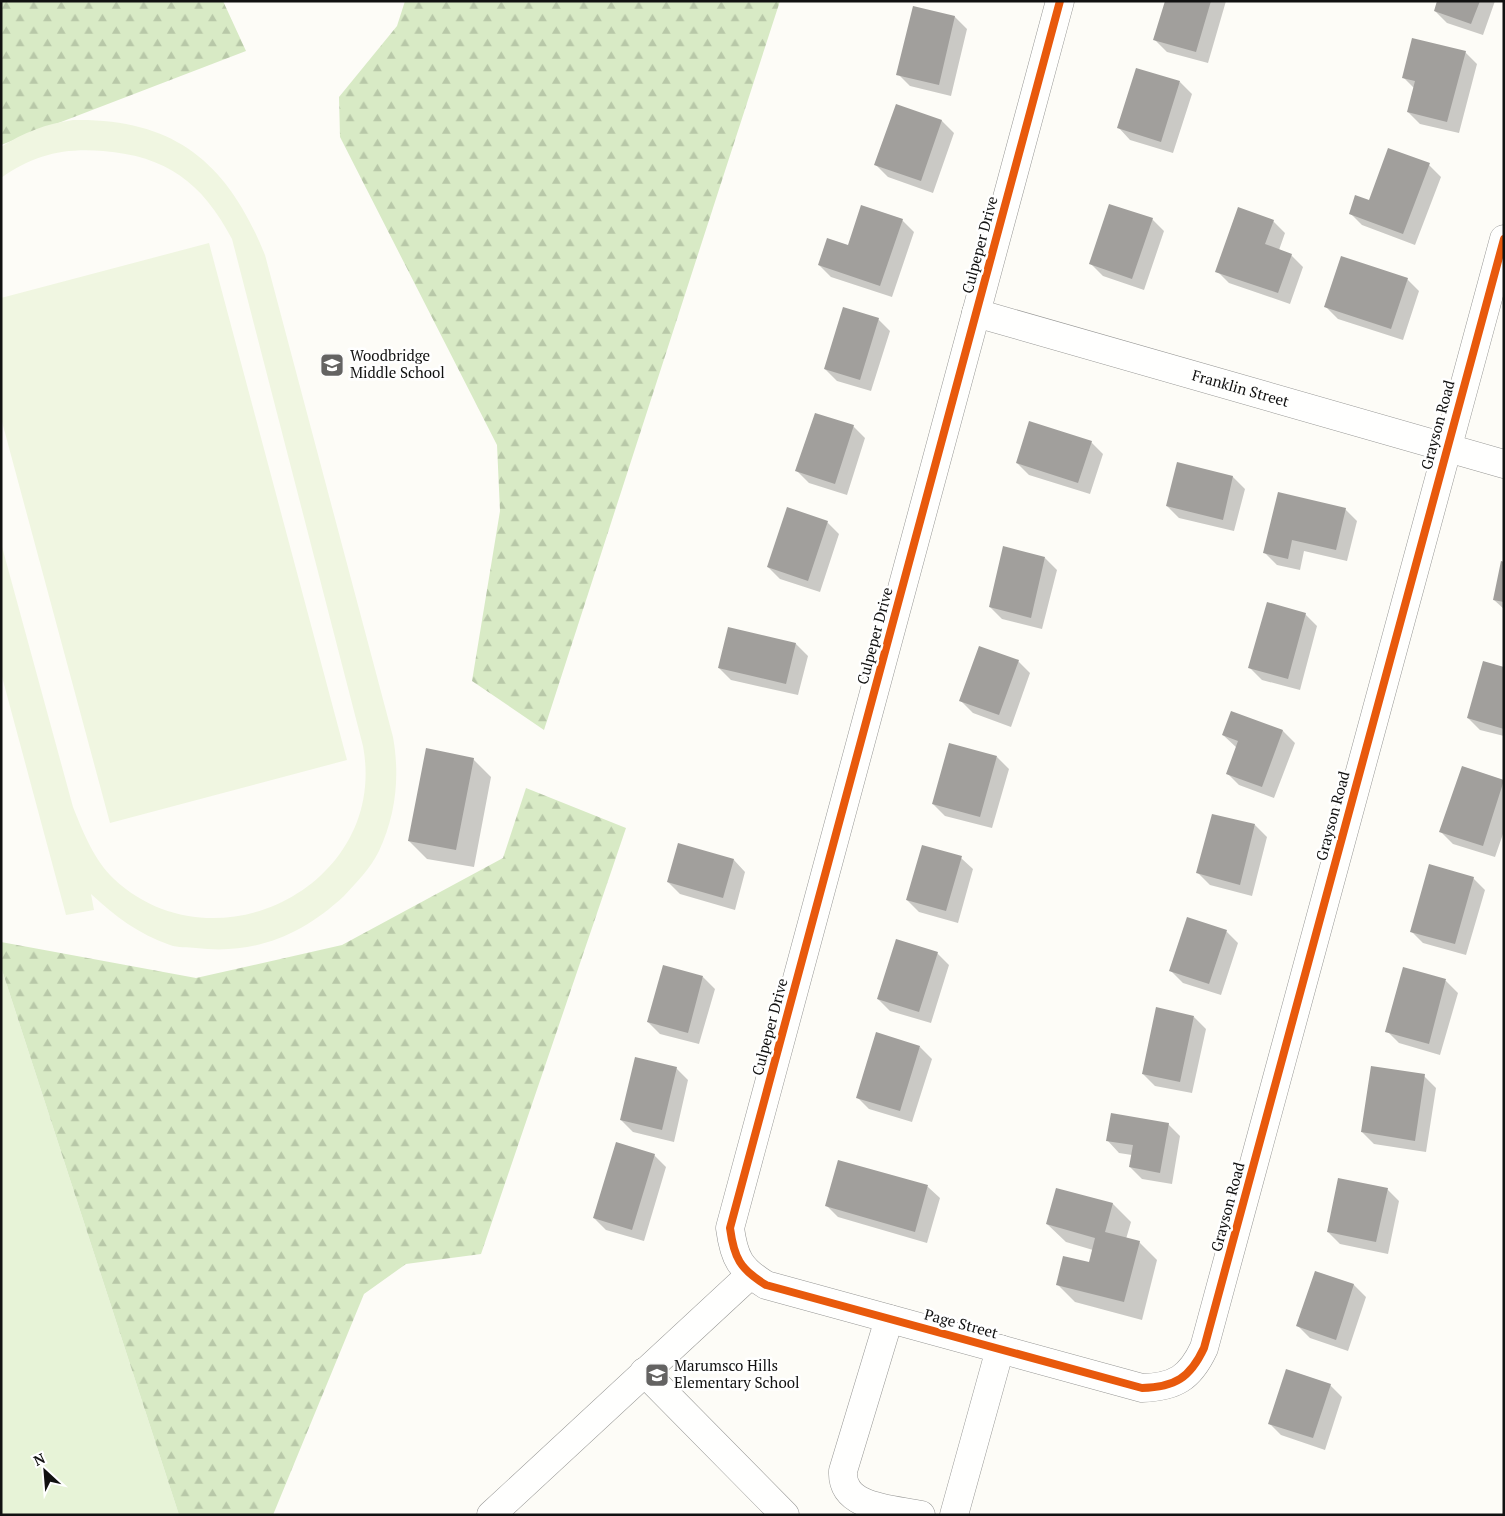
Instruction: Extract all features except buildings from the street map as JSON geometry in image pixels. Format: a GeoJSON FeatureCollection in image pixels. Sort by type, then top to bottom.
{"type":"FeatureCollection","features":[{"type":"Feature","properties":{"kind":"street","name":"Culpeper Drive"},"geometry":{"type":"LineString","coordinates":[[750,1275],[743,1268],[733,1249],[730,1228],[1060,1]]}},
{"type":"Feature","properties":{"kind":"street","name":"Grayson Road"},"geometry":{"type":"LineString","coordinates":[[1168,1385],[1180,1380],[1195,1366],[1204,1348],[1504,239]]}},
{"type":"Feature","properties":{"kind":"street","name":"Franklin Street"},"geometry":{"type":"LineString","coordinates":[[976,313],[1504,464]]}},
{"type":"Feature","properties":{"kind":"street","name":"Page Street"},"geometry":{"type":"LineString","coordinates":[[750,1275],[766,1285],[1142,1388],[1161,1388],[1168,1385]]}},
{"type":"Feature","properties":{"kind":"street"},"geometry":{"type":"LineString","coordinates":[[490,1515],[750,1275]]}},
{"type":"Feature","properties":{"kind":"street"},"geometry":{"type":"LineString","coordinates":[[889,1319],[843,1471],[843,1480],[851,1496],[860,1501],[921,1515]]}},
{"type":"Feature","properties":{"kind":"street"},"geometry":{"type":"LineString","coordinates":[[954,1515],[1000,1349]]}},
{"type":"Feature","properties":{"kind":"street"},"geometry":{"type":"LineString","coordinates":[[644,1372],[785,1515]]}},
{"type":"Feature","properties":{"kind":"green space"},"geometry":{"type":"Polygon","coordinates":[[[1,1],[223,1],[246,51],[1,145],[1,1]]]}},
{"type":"Feature","properties":{"kind":"green space"},"geometry":{"type":"Polygon","coordinates":[[[405,1],[780,1],[544,730],[472,681],[500,511],[497,445],[340,137],[339,97],[397,26],[405,1]]]}},
{"type":"Feature","properties":{"kind":"green space"},"geometry":{"type":"Polygon","coordinates":[[[73,120],[109,121],[141,127],[169,138],[193,152],[215,171],[234,195],[250,223],[265,255],[393,737],[396,781],[393,809],[385,837],[372,864],[344,896],[328,910],[294,931],[258,945],[218,949],[173,946],[158,941],[137,930],[109,910],[91,894],[94,910],[66,915],[1,673],[1,543],[73,807],[81,826],[95,854],[114,879],[155,906],[199,917],[244,915],[286,900],[322,874],[349,839],[364,795],[363,746],[232,239],[208,202],[195,187],[164,166],[146,159],[103,151],[61,152],[25,164],[1,178],[1,147],[36,129],[73,120]]]}},
{"type":"Feature","properties":{"kind":"green space"},"geometry":{"type":"Polygon","coordinates":[[[209,243],[347,760],[110,823],[1,418],[1,298],[209,243]]]}},
{"type":"Feature","properties":{"kind":"green space"},"geometry":{"type":"Polygon","coordinates":[[[526,788],[626,828],[481,1254],[406,1264],[364,1294],[273,1515],[179,1515],[1,967],[1,942],[196,978],[342,945],[503,858],[526,788]]]}},
{"type":"Feature","properties":{"kind":"green space"},"geometry":{"type":"Polygon","coordinates":[[[1,967],[179,1515],[1,1515],[1,967]]]}},
{"type":"Feature","properties":{"kind":"cycle path"},"geometry":{"type":"LineString","coordinates":[[1060,1],[730,1228],[736,1255],[740,1262],[750,1274],[766,1285],[1142,1388],[1164,1386],[1172,1383],[1187,1374],[1193,1367],[1204,1348],[1504,239]]}},
{"type":"Feature","properties":{"kind":"place","name":"Woodbridge Middle School"},"geometry":{"type":"Point","coordinates":[332,365]}},
{"type":"Feature","properties":{"kind":"place","name":"Marumsco Hills Elementary School"},"geometry":{"type":"Point","coordinates":[657,1375]}}]}
